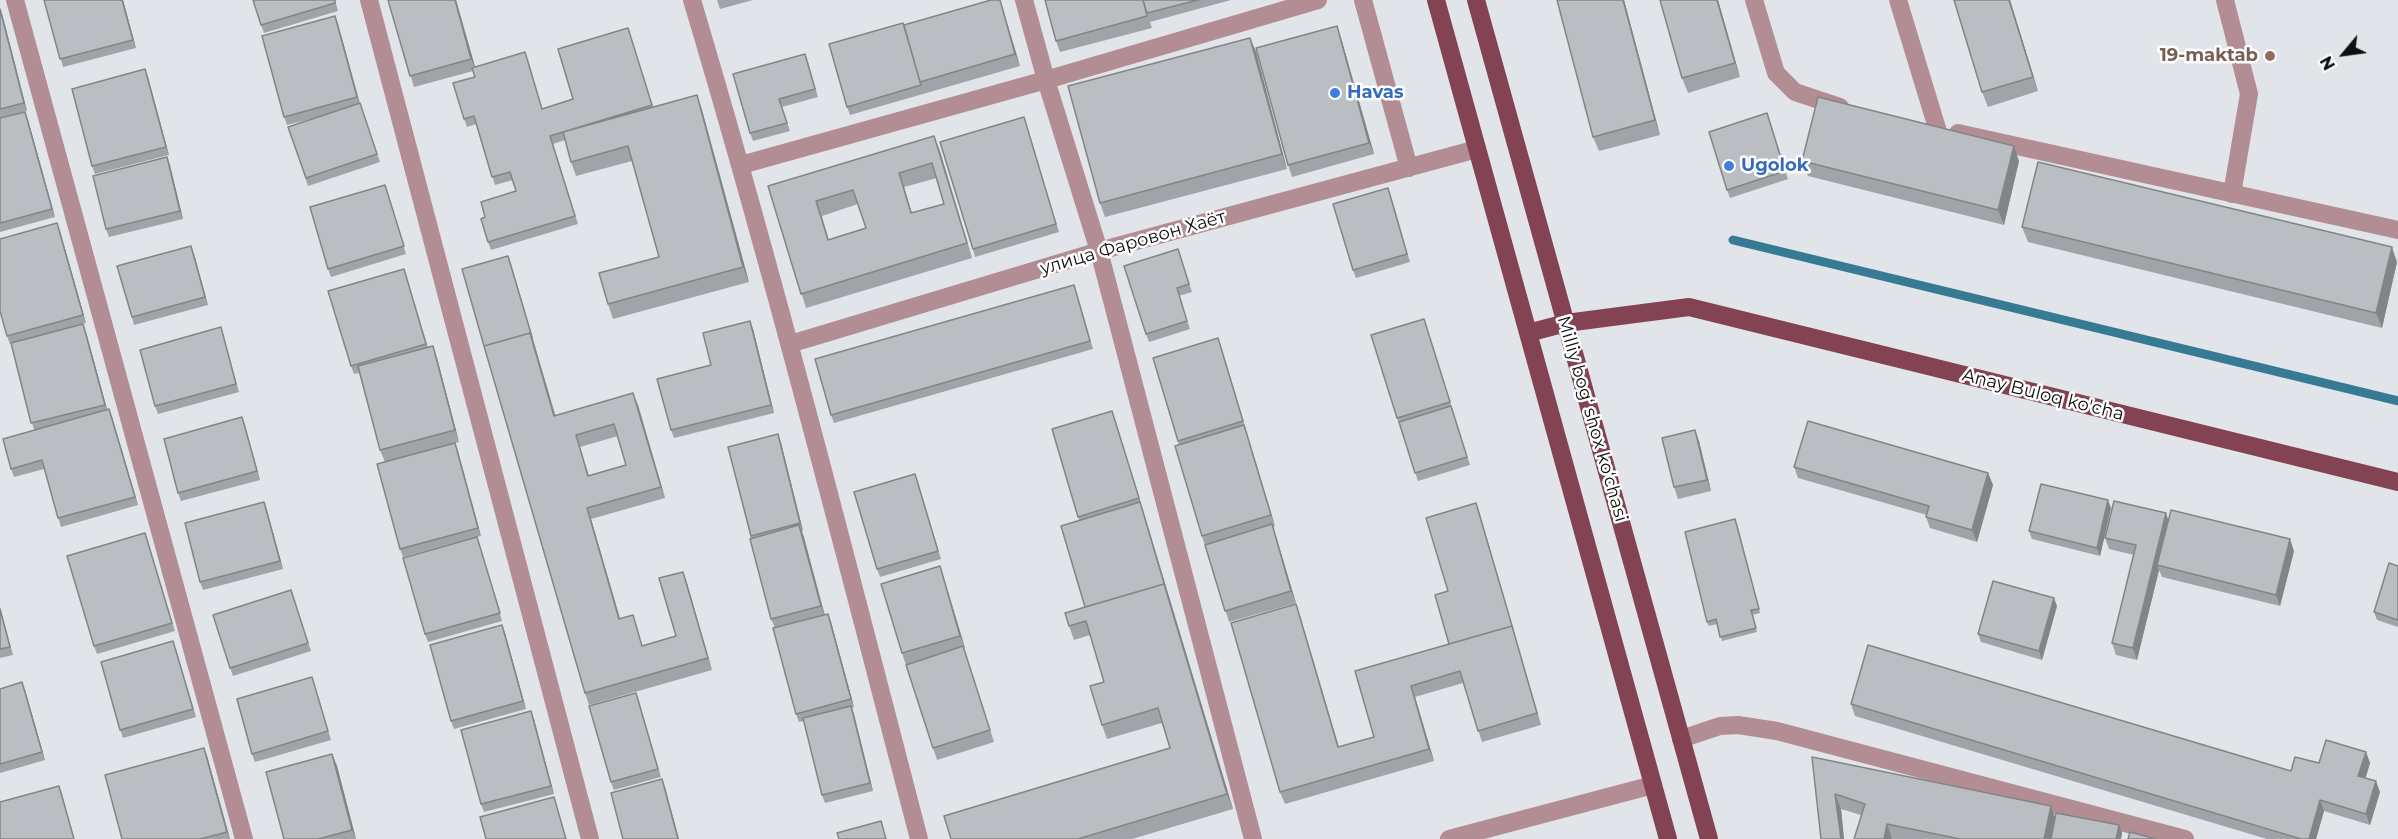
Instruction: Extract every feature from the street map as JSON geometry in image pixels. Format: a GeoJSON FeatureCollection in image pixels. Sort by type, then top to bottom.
{"type":"FeatureCollection","features":[{"type":"Feature","properties":{"kind":"main road","name":"Milliy bog‘ shox ko‘chasi"},"geometry":{"type":"LineString","coordinates":[[1436,0],[1668,839]]}},
{"type":"Feature","properties":{"kind":"main road","name":"Milliy bog‘ shox ko‘chasi"},"geometry":{"type":"LineString","coordinates":[[1476,0],[1709,839]]}},
{"type":"Feature","properties":{"kind":"main road","name":"Anay Buloq ko'cha"},"geometry":{"type":"LineString","coordinates":[[1566,323],[1689,307],[2398,482]]}},
{"type":"Feature","properties":{"kind":"main road"},"geometry":{"type":"LineString","coordinates":[[1528,333],[1566,323]]}},
{"type":"Feature","properties":{"kind":"street"},"geometry":{"type":"LineString","coordinates":[[15,0],[244,839]]}},
{"type":"Feature","properties":{"kind":"street"},"geometry":{"type":"LineString","coordinates":[[369,0],[590,839]]}},
{"type":"Feature","properties":{"kind":"street"},"geometry":{"type":"LineString","coordinates":[[692,0],[741,165],[790,344],[919,839]]}},
{"type":"Feature","properties":{"kind":"street"},"geometry":{"type":"LineString","coordinates":[[1024,0],[1046,80],[1099,251],[1253,839]]}},
{"type":"Feature","properties":{"kind":"street"},"geometry":{"type":"LineString","coordinates":[[741,165],[1046,80],[1318,0]]}},
{"type":"Feature","properties":{"kind":"street"},"geometry":{"type":"LineString","coordinates":[[1362,0],[1408,168]]}},
{"type":"Feature","properties":{"kind":"street"},"geometry":{"type":"LineString","coordinates":[[1754,0],[1776,73],[1795,92],[1859,111]]}},
{"type":"Feature","properties":{"kind":"street"},"geometry":{"type":"LineString","coordinates":[[1898,0],[1937,128]]}},
{"type":"Feature","properties":{"kind":"street"},"geometry":{"type":"LineString","coordinates":[[2226,0],[2249,94],[2232,194]]}},
{"type":"Feature","properties":{"kind":"street"},"geometry":{"type":"LineString","coordinates":[[1915,123],[2398,230]]}},
{"type":"Feature","properties":{"kind":"street","name":"улица Фаровон Хаёт"},"geometry":{"type":"LineString","coordinates":[[790,344],[1099,251],[1477,148]]}},
{"type":"Feature","properties":{"kind":"street"},"geometry":{"type":"LineString","coordinates":[[1681,739],[1720,726],[1738,725],[1777,731],[2185,839]]}},
{"type":"Feature","properties":{"kind":"street"},"geometry":{"type":"LineString","coordinates":[[1449,839],[1653,785]]}},
{"type":"Feature","properties":{"kind":"building"},"geometry":{"type":"Polygon","coordinates":[[[44,0],[122,0],[133,40],[60,59],[44,0]]]}},
{"type":"Feature","properties":{"kind":"building"},"geometry":{"type":"Polygon","coordinates":[[[253,0],[335,0],[335,3],[261,25],[253,0]]]}},
{"type":"Feature","properties":{"kind":"building"},"geometry":{"type":"Polygon","coordinates":[[[388,0],[455,0],[471,59],[410,76],[388,0]]]}},
{"type":"Feature","properties":{"kind":"building"},"geometry":{"type":"Polygon","coordinates":[[[991,0],[1000,0],[1015,54],[920,82],[904,25],[991,0]]]}},
{"type":"Feature","properties":{"kind":"building"},"geometry":{"type":"Polygon","coordinates":[[[1045,0],[1143,0],[1147,16],[1056,41],[1045,0]]]}},
{"type":"Feature","properties":{"kind":"building"},"geometry":{"type":"Polygon","coordinates":[[[1143,0],[1198,0],[1147,13],[1143,0]]]}},
{"type":"Feature","properties":{"kind":"building"},"geometry":{"type":"Polygon","coordinates":[[[1557,0],[1623,0],[1655,120],[1593,137],[1557,0]]]}},
{"type":"Feature","properties":{"kind":"building"},"geometry":{"type":"Polygon","coordinates":[[[1660,0],[1717,0],[1735,63],[1682,78],[1660,0]]]}},
{"type":"Feature","properties":{"kind":"building"},"geometry":{"type":"Polygon","coordinates":[[[1954,0],[2009,0],[2033,77],[1982,92],[1954,0]]]}},
{"type":"Feature","properties":{"kind":"building"},"geometry":{"type":"Polygon","coordinates":[[[0,9],[24,103],[0,109],[0,9]]]}},
{"type":"Feature","properties":{"kind":"building"},"geometry":{"type":"Polygon","coordinates":[[[335,16],[357,97],[284,117],[262,36],[335,16]]]}},
{"type":"Feature","properties":{"kind":"building"},"geometry":{"type":"Polygon","coordinates":[[[903,23],[921,85],[847,107],[829,44],[903,23]]]}},
{"type":"Feature","properties":{"kind":"building"},"geometry":{"type":"Polygon","coordinates":[[[1337,26],[1369,143],[1288,165],[1256,48],[1337,26]]]}},
{"type":"Feature","properties":{"kind":"building"},"geometry":{"type":"Polygon","coordinates":[[[628,28],[652,105],[550,136],[575,216],[488,242],[481,219],[485,217],[481,202],[516,191],[510,172],[492,177],[474,116],[464,119],[453,83],[475,77],[472,68],[525,52],[542,109],[573,99],[558,49],[628,28]]]}},
{"type":"Feature","properties":{"kind":"building"},"geometry":{"type":"Polygon","coordinates":[[[1250,38],[1282,154],[1100,203],[1068,86],[1250,38]]]}},
{"type":"Feature","properties":{"kind":"building"},"geometry":{"type":"Polygon","coordinates":[[[805,54],[815,89],[779,99],[787,123],[750,133],[733,74],[805,54]]]}},
{"type":"Feature","properties":{"kind":"building"},"geometry":{"type":"Polygon","coordinates":[[[145,69],[166,147],[92,166],[72,89],[145,69]]]}},
{"type":"Feature","properties":{"kind":"building"},"geometry":{"type":"Polygon","coordinates":[[[697,95],[743,267],[608,304],[599,273],[659,257],[628,146],[571,162],[563,132],[697,95]]]}},
{"type":"Feature","properties":{"kind":"building"},"geometry":{"type":"Polygon","coordinates":[[[1818,97],[2014,146],[1998,210],[1802,161],[1818,97]]]}},
{"type":"Feature","properties":{"kind":"building"},"geometry":{"type":"Polygon","coordinates":[[[360,103],[377,154],[306,178],[288,127],[360,103]]]}},
{"type":"Feature","properties":{"kind":"building"},"geometry":{"type":"Polygon","coordinates":[[[25,112],[52,209],[0,223],[0,118],[25,112]]]}},
{"type":"Feature","properties":{"kind":"building"},"geometry":{"type":"Polygon","coordinates":[[[1767,113],[1785,171],[1727,190],[1709,132],[1767,113]]]}},
{"type":"Feature","properties":{"kind":"building"},"geometry":{"type":"Polygon","coordinates":[[[1024,117],[1056,224],[973,249],[940,142],[1024,117]]]}},
{"type":"Feature","properties":{"kind":"building"},"geometry":{"type":"Polygon","coordinates":[[[934,136],[967,243],[801,294],[768,186],[934,136]],[[932,163],[899,173],[911,213],[944,204],[932,163]],[[853,190],[816,201],[828,240],[866,228],[853,190]]]}},
{"type":"Feature","properties":{"kind":"building"},"geometry":{"type":"Polygon","coordinates":[[[167,157],[180,211],[106,229],[93,176],[167,157]]]}},
{"type":"Feature","properties":{"kind":"building"},"geometry":{"type":"Polygon","coordinates":[[[2038,162],[2392,247],[2376,313],[2022,227],[2038,162]]]}},
{"type":"Feature","properties":{"kind":"building"},"geometry":{"type":"Polygon","coordinates":[[[385,185],[404,246],[328,269],[310,207],[385,185]]]}},
{"type":"Feature","properties":{"kind":"building"},"geometry":{"type":"Polygon","coordinates":[[[1388,188],[1407,254],[1353,270],[1333,204],[1388,188]]]}},
{"type":"Feature","properties":{"kind":"building"},"geometry":{"type":"Polygon","coordinates":[[[57,223],[83,315],[7,336],[0,311],[0,239],[57,223]]]}},
{"type":"Feature","properties":{"kind":"building"},"geometry":{"type":"Polygon","coordinates":[[[191,246],[205,297],[132,317],[117,266],[191,246]]]}},
{"type":"Feature","properties":{"kind":"building"},"geometry":{"type":"Polygon","coordinates":[[[1178,249],[1189,284],[1177,288],[1187,321],[1146,334],[1124,266],[1178,249]]]}},
{"type":"Feature","properties":{"kind":"building"},"geometry":{"type":"Polygon","coordinates":[[[508,256],[532,337],[530,333],[484,346],[462,269],[508,256]]]}},
{"type":"Feature","properties":{"kind":"building"},"geometry":{"type":"Polygon","coordinates":[[[404,269],[426,344],[351,366],[328,291],[404,269]]]}},
{"type":"Feature","properties":{"kind":"building"},"geometry":{"type":"Polygon","coordinates":[[[1074,285],[1090,341],[831,415],[815,359],[1074,285]]]}},
{"type":"Feature","properties":{"kind":"building"},"geometry":{"type":"Polygon","coordinates":[[[1424,319],[1450,402],[1397,418],[1371,335],[1424,319]]]}},
{"type":"Feature","properties":{"kind":"building"},"geometry":{"type":"Polygon","coordinates":[[[750,321],[771,405],[671,430],[657,379],[711,365],[703,333],[750,321]]]}},
{"type":"Feature","properties":{"kind":"building"},"geometry":{"type":"Polygon","coordinates":[[[83,324],[105,405],[31,423],[11,343],[83,324]]]}},
{"type":"Feature","properties":{"kind":"building"},"geometry":{"type":"Polygon","coordinates":[[[221,327],[236,384],[155,406],[140,350],[221,327]]]}},
{"type":"Feature","properties":{"kind":"building"},"geometry":{"type":"Polygon","coordinates":[[[530,333],[554,416],[633,393],[661,487],[587,508],[619,619],[633,615],[642,646],[676,636],[659,578],[683,572],[708,658],[585,693],[484,346],[530,333]],[[614,424],[576,435],[588,476],[626,465],[614,424]]]}},
{"type":"Feature","properties":{"kind":"building"},"geometry":{"type":"Polygon","coordinates":[[[1218,338],[1243,421],[1178,441],[1153,358],[1218,338]]]}},
{"type":"Feature","properties":{"kind":"building"},"geometry":{"type":"Polygon","coordinates":[[[433,346],[455,430],[380,450],[358,366],[433,346]]]}},
{"type":"Feature","properties":{"kind":"building"},"geometry":{"type":"Polygon","coordinates":[[[1451,406],[1467,457],[1415,473],[1399,422],[1451,406]]]}},
{"type":"Feature","properties":{"kind":"building"},"geometry":{"type":"Polygon","coordinates":[[[109,409],[135,497],[58,518],[42,460],[11,469],[3,439],[109,409]]]}},
{"type":"Feature","properties":{"kind":"building"},"geometry":{"type":"Polygon","coordinates":[[[1112,411],[1139,498],[1078,517],[1052,429],[1112,411]]]}},
{"type":"Feature","properties":{"kind":"building"},"geometry":{"type":"Polygon","coordinates":[[[242,417],[257,471],[178,493],[164,439],[242,417]]]}},
{"type":"Feature","properties":{"kind":"building"},"geometry":{"type":"Polygon","coordinates":[[[1808,421],[1988,473],[1972,530],[1926,517],[1929,506],[1794,467],[1808,421]]]}},
{"type":"Feature","properties":{"kind":"building"},"geometry":{"type":"Polygon","coordinates":[[[1244,425],[1271,515],[1202,536],[1175,446],[1244,425]]]}},
{"type":"Feature","properties":{"kind":"building"},"geometry":{"type":"Polygon","coordinates":[[[1695,430],[1707,480],[1674,487],[1662,438],[1695,430]]]}},
{"type":"Feature","properties":{"kind":"building"},"geometry":{"type":"Polygon","coordinates":[[[778,434],[800,523],[751,536],[728,447],[778,434]]]}},
{"type":"Feature","properties":{"kind":"building"},"geometry":{"type":"Polygon","coordinates":[[[455,443],[478,528],[400,549],[377,464],[455,443]]]}},
{"type":"Feature","properties":{"kind":"building"},"geometry":{"type":"Polygon","coordinates":[[[915,474],[938,551],[877,569],[854,492],[915,474]]]}},
{"type":"Feature","properties":{"kind":"building"},"geometry":{"type":"Polygon","coordinates":[[[2041,484],[2108,500],[2097,548],[2029,531],[2041,484]]]}},
{"type":"Feature","properties":{"kind":"building"},"geometry":{"type":"Polygon","coordinates":[[[2114,501],[2166,513],[2133,648],[2112,643],[2136,545],[2105,538],[2114,501]]]}},
{"type":"Feature","properties":{"kind":"building"},"geometry":{"type":"Polygon","coordinates":[[[264,502],[280,561],[200,582],[185,523],[264,502]]]}},
{"type":"Feature","properties":{"kind":"building"},"geometry":{"type":"Polygon","coordinates":[[[1140,502],[1166,590],[1164,584],[1085,607],[1061,526],[1140,502]]]}},
{"type":"Feature","properties":{"kind":"building"},"geometry":{"type":"Polygon","coordinates":[[[1476,503],[1513,629],[1512,626],[1449,644],[1435,595],[1448,591],[1426,518],[1476,503]]]}},
{"type":"Feature","properties":{"kind":"building"},"geometry":{"type":"Polygon","coordinates":[[[2171,510],[2290,539],[2276,595],[2157,565],[2171,510]]]}},
{"type":"Feature","properties":{"kind":"building"},"geometry":{"type":"Polygon","coordinates":[[[1735,519],[1759,609],[1751,610],[1756,628],[1720,637],[1716,619],[1707,622],[1685,532],[1735,519]]]}},
{"type":"Feature","properties":{"kind":"building"},"geometry":{"type":"Polygon","coordinates":[[[1272,524],[1291,591],[1225,611],[1205,545],[1272,524]]]}},
{"type":"Feature","properties":{"kind":"building"},"geometry":{"type":"Polygon","coordinates":[[[799,525],[821,606],[771,619],[750,539],[799,525]]]}},
{"type":"Feature","properties":{"kind":"building"},"geometry":{"type":"Polygon","coordinates":[[[145,533],[172,623],[94,646],[67,556],[145,533]]]}},
{"type":"Feature","properties":{"kind":"building"},"geometry":{"type":"Polygon","coordinates":[[[477,537],[500,613],[425,634],[403,558],[477,537]]]}},
{"type":"Feature","properties":{"kind":"building"},"geometry":{"type":"Polygon","coordinates":[[[2389,563],[2398,566],[2398,620],[2374,612],[2389,563]]]}},
{"type":"Feature","properties":{"kind":"building"},"geometry":{"type":"Polygon","coordinates":[[[940,566],[960,636],[902,653],[881,584],[940,566]]]}},
{"type":"Feature","properties":{"kind":"building"},"geometry":{"type":"Polygon","coordinates":[[[1993,581],[2054,598],[2039,651],[1978,634],[1993,581]]]}},
{"type":"Feature","properties":{"kind":"building"},"geometry":{"type":"Polygon","coordinates":[[[1164,584],[1227,794],[1078,839],[951,839],[944,816],[1170,748],[1158,708],[1102,725],[1090,686],[1104,682],[1086,621],[1069,626],[1065,613],[1164,584]]]}},
{"type":"Feature","properties":{"kind":"building"},"geometry":{"type":"Polygon","coordinates":[[[291,590],[308,643],[230,668],[213,615],[291,590]]]}},
{"type":"Feature","properties":{"kind":"building"},"geometry":{"type":"Polygon","coordinates":[[[1296,604],[1338,747],[1374,737],[1355,671],[1512,626],[1537,713],[1478,731],[1460,671],[1411,686],[1429,749],[1280,792],[1231,623],[1296,604]]]}},
{"type":"Feature","properties":{"kind":"building"},"geometry":{"type":"Polygon","coordinates":[[[0,609],[10,647],[0,649],[0,609]]]}},
{"type":"Feature","properties":{"kind":"building"},"geometry":{"type":"Polygon","coordinates":[[[828,614],[851,699],[796,714],[773,628],[828,614]]]}},
{"type":"Feature","properties":{"kind":"building"},"geometry":{"type":"Polygon","coordinates":[[[502,625],[523,701],[451,721],[430,645],[502,625]]]}},
{"type":"Feature","properties":{"kind":"building"},"geometry":{"type":"Polygon","coordinates":[[[173,641],[193,709],[120,730],[101,662],[173,641]]]}},
{"type":"Feature","properties":{"kind":"building"},"geometry":{"type":"Polygon","coordinates":[[[1868,645],[2291,771],[2295,757],[2319,763],[2326,740],[2366,752],[2358,776],[2376,781],[2366,814],[2320,800],[2309,839],[2301,839],[1851,704],[1868,645]]]}},
{"type":"Feature","properties":{"kind":"building"},"geometry":{"type":"Polygon","coordinates":[[[963,646],[990,730],[933,748],[906,665],[963,646]]]}},
{"type":"Feature","properties":{"kind":"building"},"geometry":{"type":"Polygon","coordinates":[[[312,677],[328,731],[252,754],[237,699],[312,677]]]}},
{"type":"Feature","properties":{"kind":"building"},"geometry":{"type":"Polygon","coordinates":[[[22,682],[42,752],[0,764],[0,689],[22,682]]]}},
{"type":"Feature","properties":{"kind":"building"},"geometry":{"type":"Polygon","coordinates":[[[636,693],[658,769],[611,782],[589,706],[636,693]]]}},
{"type":"Feature","properties":{"kind":"building"},"geometry":{"type":"Polygon","coordinates":[[[851,706],[870,783],[822,795],[803,718],[851,706]]]}},
{"type":"Feature","properties":{"kind":"building"},"geometry":{"type":"Polygon","coordinates":[[[531,711],[551,786],[481,804],[461,730],[531,711]]]}},
{"type":"Feature","properties":{"kind":"building"},"geometry":{"type":"Polygon","coordinates":[[[204,748],[227,832],[200,839],[122,839],[105,775],[204,748]]]}},
{"type":"Feature","properties":{"kind":"building"},"geometry":{"type":"Polygon","coordinates":[[[332,754],[352,830],[318,839],[284,839],[266,772],[332,754]]]}},
{"type":"Feature","properties":{"kind":"building"},"geometry":{"type":"Polygon","coordinates":[[[1812,757],[2051,806],[2044,839],[1960,839],[1887,824],[1884,839],[1854,839],[1865,804],[1835,794],[1841,839],[1821,839],[1812,757]]]}},
{"type":"Feature","properties":{"kind":"building"},"geometry":{"type":"Polygon","coordinates":[[[662,779],[678,839],[623,839],[611,793],[662,779]]]}},
{"type":"Feature","properties":{"kind":"building"},"geometry":{"type":"Polygon","coordinates":[[[59,786],[74,839],[0,839],[0,802],[59,786]]]}},
{"type":"Feature","properties":{"kind":"building"},"geometry":{"type":"Polygon","coordinates":[[[554,797],[566,839],[486,839],[480,817],[554,797]]]}},
{"type":"Feature","properties":{"kind":"building"},"geometry":{"type":"Polygon","coordinates":[[[2056,813],[2119,825],[2116,839],[2051,839],[2056,813]]]}},
{"type":"Feature","properties":{"kind":"building"},"geometry":{"type":"Polygon","coordinates":[[[881,821],[886,839],[839,839],[837,833],[881,821]]]}},
{"type":"Feature","properties":{"kind":"building"},"geometry":{"type":"Polygon","coordinates":[[[2130,832],[2156,839],[2128,839],[2130,832]]]}},
{"type":"Feature","properties":{"kind":"waterway"},"geometry":{"type":"LineString","coordinates":[[1733,240],[2398,401]]}},
{"type":"Feature","properties":{"kind":"place","name":"19-maktab"},"geometry":{"type":"Point","coordinates":[2270,56]}},
{"type":"Feature","properties":{"kind":"place","name":"Havas"},"geometry":{"type":"Point","coordinates":[1335,93]}},
{"type":"Feature","properties":{"kind":"place","name":"Ugolok"},"geometry":{"type":"Point","coordinates":[1729,166]}}]}
